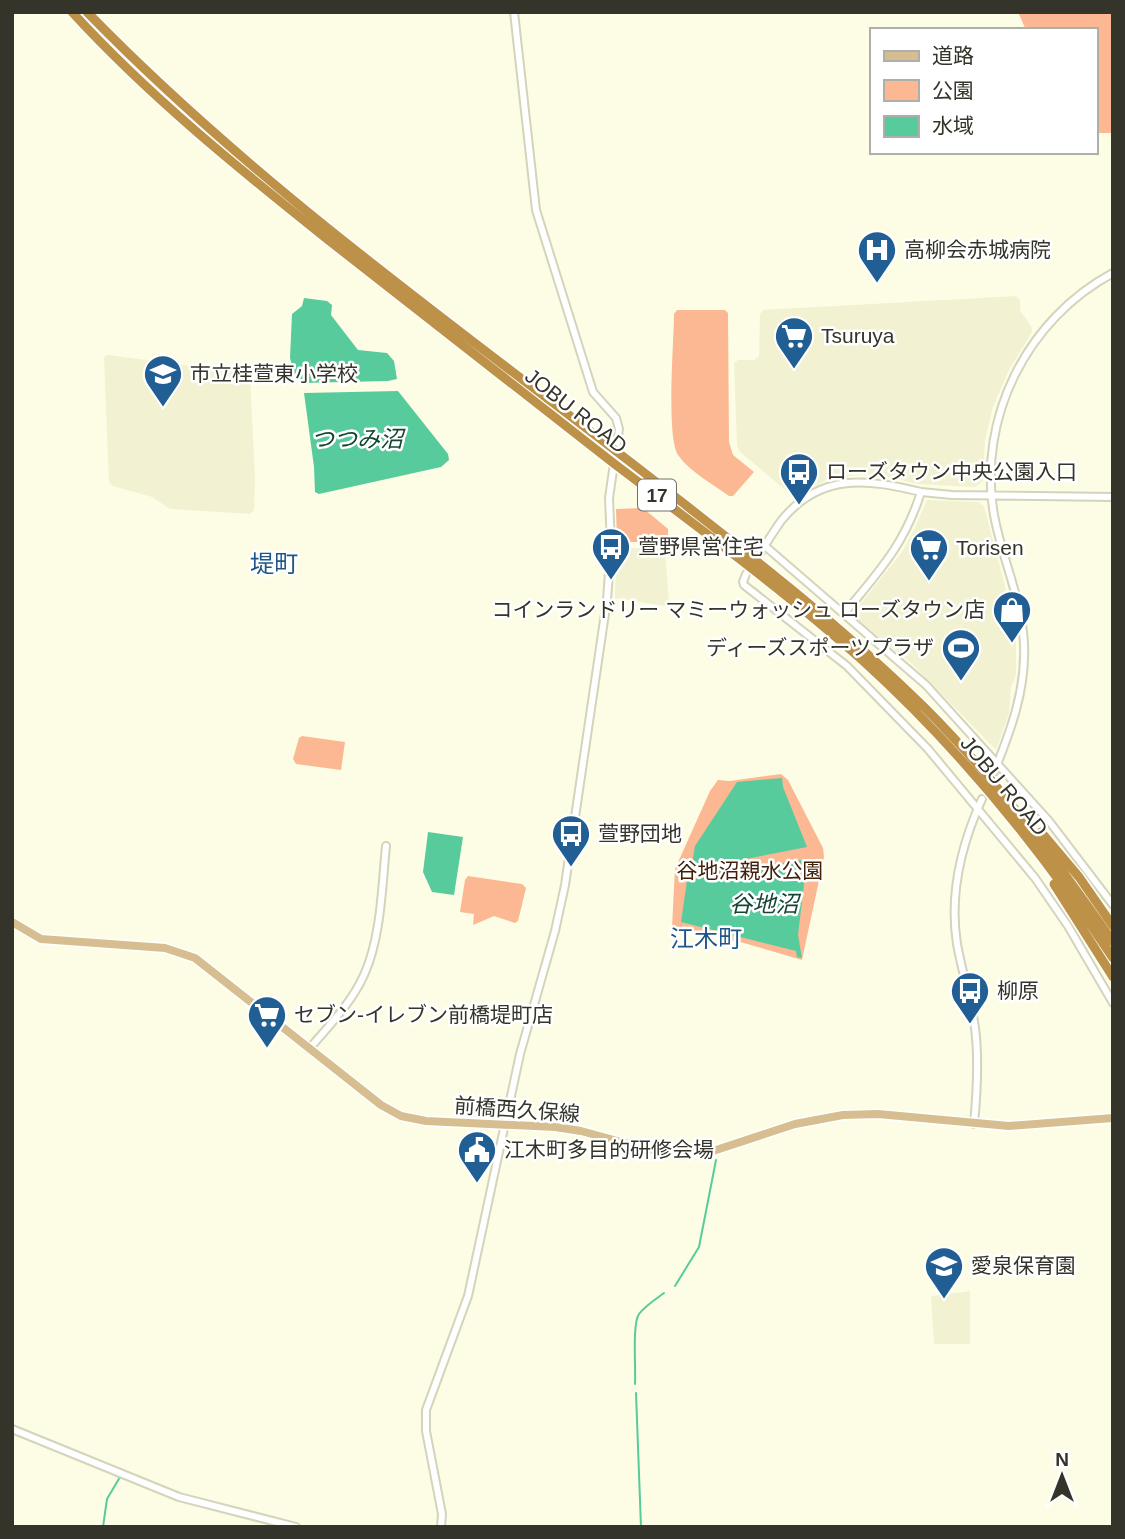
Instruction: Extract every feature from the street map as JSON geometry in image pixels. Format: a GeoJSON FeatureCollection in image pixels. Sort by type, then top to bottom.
{"type":"FeatureCollection","features":[{"type":"Feature","properties":{"kind":"highway","name":"JOBU ROAD"},"geometry":{"type":"LineString","coordinates":[[72,12],[160,99],[277,200],[735,555],[863,661],[935,733],[1007,815],[1113,958]]}},
{"type":"Feature","properties":{"kind":"highway","name":"JOBU ROAD"},"geometry":{"type":"LineString","coordinates":[[87,12],[157,82],[288,197],[750,554],[869,654],[1008,798],[1059,864],[1113,942]]}},
{"type":"Feature","properties":{"kind":"highway"},"geometry":{"type":"LineString","coordinates":[[1008,798],[1066,862],[1113,926]]}},
{"type":"Feature","properties":{"kind":"highway"},"geometry":{"type":"LineString","coordinates":[[1007,815],[1113,977]]}},
{"type":"Feature","properties":{"kind":"main road","name":"前橋西久保線"},"geometry":{"type":"LineString","coordinates":[[12,922],[41,939],[165,948],[187,955],[208,967],[381,1105],[401,1116],[426,1121],[506,1123],[581,1131],[647,1149],[688,1154],[716,1150],[795,1124],[843,1115],[878,1114],[1019,1126],[1113,1118]]}},
{"type":"Feature","properties":{"kind":"street"},"geometry":{"type":"LineString","coordinates":[[441,1527],[442,1517],[425,1418],[468,1296],[520,1054],[555,931],[565,885],[607,600],[611,545],[609,498],[618,424],[593,392],[536,210],[514,12]]}},
{"type":"Feature","properties":{"kind":"street"},"geometry":{"type":"LineString","coordinates":[[994,772],[1010,734],[1021,695],[1024,646],[1019,603],[1000,539],[992,494],[992,460],[999,413],[1019,366],[1043,330],[1080,293],[1113,273]]}},
{"type":"Feature","properties":{"kind":"street"},"geometry":{"type":"LineString","coordinates":[[760,553],[783,519],[797,505],[821,490],[856,481],[952,495],[1113,497]]}},
{"type":"Feature","properties":{"kind":"street"},"geometry":{"type":"LineString","coordinates":[[844,614],[895,551],[914,516],[921,492]]}},
{"type":"Feature","properties":{"kind":"street"},"geometry":{"type":"LineString","coordinates":[[765,546],[911,670],[1049,821],[1113,905]]}},
{"type":"Feature","properties":{"kind":"street"},"geometry":{"type":"LineString","coordinates":[[746,574],[744,585],[848,666],[928,749],[1035,878],[1068,926],[1113,1003]]}},
{"type":"Feature","properties":{"kind":"street"},"geometry":{"type":"LineString","coordinates":[[974,1124],[976,1042],[971,1003],[958,947],[955,909],[961,857],[982,799]]}},
{"type":"Feature","properties":{"kind":"street"},"geometry":{"type":"LineString","coordinates":[[309,1049],[342,1011],[364,975],[374,944],[386,846]]}},
{"type":"Feature","properties":{"kind":"street"},"geometry":{"type":"LineString","coordinates":[[12,1429],[179,1497],[296,1527]]}},
{"type":"Feature","properties":{"kind":"shaded area"},"geometry":{"type":"Polygon","coordinates":[[[1016,296],[1032,332],[1009,370],[993,407],[985,440],[983,481],[975,487],[917,484],[864,474],[828,479],[795,498],[740,452],[737,446],[734,363],[738,360],[754,360],[759,356],[760,314],[763,310],[1016,296]]]}},
{"type":"Feature","properties":{"kind":"shaded area"},"geometry":{"type":"Polygon","coordinates":[[[107,355],[248,373],[255,478],[254,510],[250,514],[170,509],[152,497],[113,486],[109,482],[104,357],[107,355]]]}},
{"type":"Feature","properties":{"kind":"shaded area"},"geometry":{"type":"Polygon","coordinates":[[[927,500],[978,502],[984,506],[1016,638],[1016,675],[1011,687],[1009,714],[996,750],[911,663],[853,616],[902,552],[927,500]]]}},
{"type":"Feature","properties":{"kind":"shaded area"},"geometry":{"type":"Polygon","coordinates":[[[618,548],[661,548],[665,551],[669,603],[665,606],[615,598],[618,548]]]}},
{"type":"Feature","properties":{"kind":"shaded area"},"geometry":{"type":"Polygon","coordinates":[[[970,1291],[970,1344],[934,1344],[931,1296],[970,1291]]]}},
{"type":"Feature","properties":{"kind":"green space"},"geometry":{"type":"Polygon","coordinates":[[[1018,12],[1113,12],[1113,133],[1097,133],[1097,28],[1025,28],[1018,12]]]}},
{"type":"Feature","properties":{"kind":"green space"},"geometry":{"type":"Polygon","coordinates":[[[677,310],[725,310],[728,313],[729,442],[733,455],[754,472],[733,496],[729,496],[689,467],[678,455],[674,445],[672,388],[674,314],[677,310]]]}},
{"type":"Feature","properties":{"kind":"green space"},"geometry":{"type":"Polygon","coordinates":[[[643,508],[668,529],[668,542],[617,542],[616,509],[643,508]]]}},
{"type":"Feature","properties":{"kind":"green space"},"geometry":{"type":"Polygon","coordinates":[[[302,736],[345,742],[341,770],[296,764],[293,759],[302,736]]]}},
{"type":"Feature","properties":{"kind":"green space","name":"谷地沼"},"geometry":{"type":"Polygon","coordinates":[[[781,774],[788,780],[823,848],[824,857],[802,960],[744,943],[672,927],[675,869],[710,791],[718,780],[730,781],[781,774]]]}},
{"type":"Feature","properties":{"kind":"green space"},"geometry":{"type":"Polygon","coordinates":[[[468,876],[522,884],[526,888],[518,921],[515,923],[494,916],[473,925],[474,914],[460,912],[468,876]]]}},
{"type":"Feature","properties":{"kind":"water"},"geometry":{"type":"Polygon","coordinates":[[[304,298],[327,301],[332,305],[331,315],[358,350],[387,353],[394,361],[397,379],[301,383],[298,375],[295,375],[290,358],[292,314],[302,306],[304,298]]]}},
{"type":"Feature","properties":{"kind":"water","name":"つつみ沼"},"geometry":{"type":"Polygon","coordinates":[[[398,391],[448,454],[449,460],[441,467],[319,494],[315,492],[304,393],[398,391]]]}},
{"type":"Feature","properties":{"kind":"water","name":"谷地沼"},"geometry":{"type":"Polygon","coordinates":[[[782,778],[783,787],[807,847],[725,863],[727,873],[807,859],[798,935],[802,958],[797,957],[796,951],[681,922],[687,881],[715,874],[714,866],[691,869],[695,846],[737,782],[782,778]]]}},
{"type":"Feature","properties":{"kind":"water"},"geometry":{"type":"Polygon","coordinates":[[[428,832],[463,837],[454,895],[432,892],[423,872],[428,832]]]}},
{"type":"Feature","properties":{"kind":"waterway"},"geometry":{"type":"LineString","coordinates":[[675,1286],[699,1247],[716,1160]]}},
{"type":"Feature","properties":{"kind":"waterway"},"geometry":{"type":"LineString","coordinates":[[635,1384],[637,1319],[644,1308],[664,1293]]}},
{"type":"Feature","properties":{"kind":"waterway"},"geometry":{"type":"LineString","coordinates":[[636,1393],[641,1527]]}},
{"type":"Feature","properties":{"kind":"waterway"},"geometry":{"type":"LineString","coordinates":[[103,1527],[107,1499],[120,1477]]}},
{"type":"Feature","properties":{"kind":"place","name":"高柳会赤城病院"},"geometry":{"type":"Point","coordinates":[877,284]}},
{"type":"Feature","properties":{"kind":"place","name":"Tsuruya"},"geometry":{"type":"Point","coordinates":[794,370]}},
{"type":"Feature","properties":{"kind":"place","name":"市立桂萱東小学校"},"geometry":{"type":"Point","coordinates":[163,408]}},
{"type":"Feature","properties":{"kind":"place","name":"ローズタウン中央公園入口"},"geometry":{"type":"Point","coordinates":[799,506]}},
{"type":"Feature","properties":{"kind":"place","name":"萱野県営住宅"},"geometry":{"type":"Point","coordinates":[611,581]}},
{"type":"Feature","properties":{"kind":"place","name":"Torisen"},"geometry":{"type":"Point","coordinates":[929,582]}},
{"type":"Feature","properties":{"kind":"place","name":"コインランドリー マミーウォッシュ ローズタウン店"},"geometry":{"type":"Point","coordinates":[1012,644]}},
{"type":"Feature","properties":{"kind":"place","name":"ディーズスポーツプラザ"},"geometry":{"type":"Point","coordinates":[961,682]}},
{"type":"Feature","properties":{"kind":"place","name":"萱野団地"},"geometry":{"type":"Point","coordinates":[571,868]}},
{"type":"Feature","properties":{"kind":"place","name":"柳原"},"geometry":{"type":"Point","coordinates":[970,1025]}},
{"type":"Feature","properties":{"kind":"place","name":"セブン-イレブン前橋堤町店"},"geometry":{"type":"Point","coordinates":[267,1049]}},
{"type":"Feature","properties":{"kind":"place","name":"江木町多目的研修会場"},"geometry":{"type":"Point","coordinates":[477,1184]}},
{"type":"Feature","properties":{"kind":"place","name":"愛泉保育園"},"geometry":{"type":"Point","coordinates":[944,1300]}},
{"type":"Feature","properties":{"kind":"district","name":"堤町"},"geometry":{"type":"Point","coordinates":[274,564]}},
{"type":"Feature","properties":{"kind":"district","name":"江木町"},"geometry":{"type":"Point","coordinates":[706,939]}},
{"type":"Feature","properties":{"kind":"park label","name":"谷地沼親水公園"},"geometry":{"type":"Point","coordinates":[750,871]}}]}
